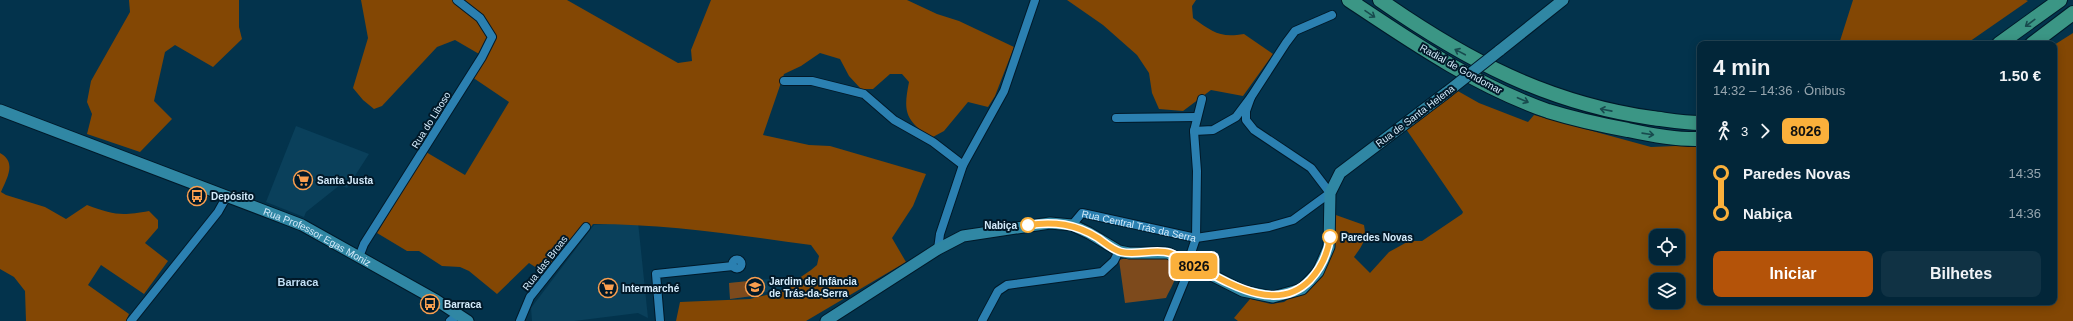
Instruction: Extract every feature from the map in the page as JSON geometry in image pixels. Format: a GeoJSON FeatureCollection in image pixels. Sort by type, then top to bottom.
{"type":"FeatureCollection","features":[{"type":"Feature","properties":{"kind":"highway","name":"Radial de Gondomar"},"geometry":{"type":"LineString","coordinates":[[1349,0],[1444,62],[1490,87],[1547,110],[1644,134],[1697,139]]}},
{"type":"Feature","properties":{"kind":"highway","name":"Radial de Gondomar"},"geometry":{"type":"LineString","coordinates":[[1380,0],[1450,47],[1501,74],[1553,95],[1599,109],[1630,115],[1697,123]]}},
{"type":"Feature","properties":{"kind":"highway"},"geometry":{"type":"LineString","coordinates":[[2003,41],[2060,0]]}},
{"type":"Feature","properties":{"kind":"highway"},"geometry":{"type":"LineString","coordinates":[[2036,41],[2073,14]]}},
{"type":"Feature","properties":{"kind":"main road","name":"Rua de Santa Helena"},"geometry":{"type":"LineString","coordinates":[[1330,193],[1340,173],[1447,92],[1563,0]]}},
{"type":"Feature","properties":{"kind":"main road","name":"Rua Professor Egas Moniz"},"geometry":{"type":"LineString","coordinates":[[0,110],[302,225],[359,257],[454,318],[468,321]]}},
{"type":"Feature","properties":{"kind":"main road"},"geometry":{"type":"LineString","coordinates":[[1072,225],[1089,233],[1119,252],[1129,254],[1168,253],[1243,291],[1273,297],[1302,289],[1318,272],[1329,247],[1330,193]]}},
{"type":"Feature","properties":{"kind":"main road","name":"Rua Central Trás da Serra"},"geometry":{"type":"LineString","coordinates":[[826,321],[938,249],[963,236],[1036,224],[1050,223],[1072,225]]}},
{"type":"Feature","properties":{"kind":"street","name":"Rua do Liboso"},"geometry":{"type":"LineString","coordinates":[[359,257],[364,244],[482,57],[492,37],[480,18],[457,0]]}},
{"type":"Feature","properties":{"kind":"street"},"geometry":{"type":"LineString","coordinates":[[938,249],[940,234],[963,165],[1004,91],[1036,0]]}},
{"type":"Feature","properties":{"kind":"street"},"geometry":{"type":"LineString","coordinates":[[1194,132],[1214,130],[1236,117],[1251,98],[1295,31],[1332,15]]}},
{"type":"Feature","properties":{"kind":"street"},"geometry":{"type":"LineString","coordinates":[[784,81],[812,81],[864,94],[894,120],[933,142],[963,165]]}},
{"type":"Feature","properties":{"kind":"street"},"geometry":{"type":"LineString","coordinates":[[1251,98],[1246,111],[1246,120],[1254,130],[1311,168],[1330,193]]}},
{"type":"Feature","properties":{"kind":"street"},"geometry":{"type":"LineString","coordinates":[[1168,321],[1186,277],[1188,262],[1196,238],[1197,171],[1194,132],[1196,117],[1202,99]]}},
{"type":"Feature","properties":{"kind":"street"},"geometry":{"type":"LineString","coordinates":[[1116,118],[1196,117]]}},
{"type":"Feature","properties":{"kind":"street","name":"Rua Central Trás da Serra"},"geometry":{"type":"LineString","coordinates":[[1072,225],[1082,213],[1196,238],[1269,227],[1293,220],[1330,193]]}},
{"type":"Feature","properties":{"kind":"street"},"geometry":{"type":"LineString","coordinates":[[142,321],[133,318],[218,212],[228,196]]}},
{"type":"Feature","properties":{"kind":"street","name":"Rua das Broas"},"geometry":{"type":"LineString","coordinates":[[523,318],[530,297],[586,227]]}},
{"type":"Feature","properties":{"kind":"street"},"geometry":{"type":"LineString","coordinates":[[982,321],[998,291],[1007,285],[1102,272],[1114,261],[1119,252]]}},
{"type":"Feature","properties":{"kind":"street"},"geometry":{"type":"LineString","coordinates":[[660,321],[656,274],[733,266]]}},
{"type":"Feature","properties":{"kind":"shaded area"},"geometry":{"type":"Polygon","coordinates":[[[129,0],[239,0],[239,27],[242,39],[213,67],[175,45],[165,52],[154,101],[172,119],[140,152],[87,134],[92,114],[87,102],[91,81],[130,12],[129,0]]]}},
{"type":"Feature","properties":{"kind":"shaded area"},"geometry":{"type":"Polygon","coordinates":[[[361,0],[567,0],[678,63],[692,61],[691,50],[711,0],[907,0],[937,14],[959,21],[1014,47],[995,96],[988,107],[968,102],[944,131],[931,138],[916,126],[908,114],[906,101],[909,82],[902,74],[890,74],[873,89],[861,89],[849,76],[840,59],[820,53],[801,66],[784,74],[763,135],[809,145],[830,146],[926,174],[913,206],[892,238],[906,262],[806,321],[676,321],[680,302],[750,299],[779,292],[817,265],[819,256],[811,245],[675,228],[620,224],[593,224],[574,249],[562,251],[543,272],[529,263],[497,294],[469,271],[460,267],[442,266],[419,251],[407,251],[377,233],[426,152],[465,175],[509,102],[472,77],[486,58],[455,40],[437,47],[382,106],[374,109],[363,100],[353,88],[368,38],[361,0]]]}},
{"type":"Feature","properties":{"kind":"shaded area"},"geometry":{"type":"Polygon","coordinates":[[[1067,0],[1196,0],[1192,6],[1193,18],[1200,23],[1217,33],[1228,35],[1244,34],[1273,54],[1243,96],[1211,90],[1183,111],[1159,109],[1152,93],[1149,73],[1137,55],[1103,25],[1067,0]]]}},
{"type":"Feature","properties":{"kind":"shaded area"},"geometry":{"type":"Polygon","coordinates":[[[1853,0],[2028,1],[1970,41],[1840,41],[1853,0]]]}},
{"type":"Feature","properties":{"kind":"shaded area"},"geometry":{"type":"Polygon","coordinates":[[[2073,33],[2073,321],[1238,321],[1234,318],[1250,299],[1271,304],[1284,302],[1322,275],[1335,242],[1333,214],[1364,225],[1364,239],[1354,257],[1370,273],[1389,252],[1409,241],[1422,241],[1462,214],[1463,212],[1406,129],[1456,90],[1479,103],[1528,122],[1534,115],[1651,147],[1697,145],[1697,305],[2057,305],[2057,43],[2073,33]]]}},
{"type":"Feature","properties":{"kind":"shaded area"},"geometry":{"type":"Polygon","coordinates":[[[296,126],[369,154],[347,188],[340,185],[306,212],[304,217],[266,202],[296,126]]]}},
{"type":"Feature","properties":{"kind":"shaded area"},"geometry":{"type":"Polygon","coordinates":[[[0,153],[8,161],[9,166],[8,176],[1,192],[6,195],[45,207],[66,219],[87,205],[118,214],[131,214],[149,211],[158,220],[158,228],[145,243],[168,261],[144,294],[101,265],[88,285],[129,314],[126,321],[26,321],[25,291],[14,277],[0,269],[0,153]]]}},
{"type":"Feature","properties":{"kind":"shaded area"},"geometry":{"type":"Polygon","coordinates":[[[638,222],[648,318],[638,313],[574,321],[532,321],[531,308],[594,225],[638,222]]]}},
{"type":"Feature","properties":{"kind":"shaded area"},"geometry":{"type":"Polygon","coordinates":[[[1160,255],[1175,261],[1177,271],[1175,280],[1166,298],[1125,303],[1119,260],[1133,256],[1160,255]]]}},
{"type":"Feature","properties":{"kind":"shaded area","name":"Jardim de Infância de Trás-da-Serra"},"geometry":{"type":"Polygon","coordinates":[[[780,278],[781,290],[760,293],[760,295],[730,299],[729,283],[780,278]]]}},
{"type":"Feature","properties":{"kind":"shaded area","name":"Jardim de Infância de Trás-da-Serra"},"geometry":{"type":"Polygon","coordinates":[[[758,280],[760,295],[730,299],[729,283],[758,280]]]}},
{"type":"Feature","properties":{"kind":"bus line","name":"8026"},"geometry":{"type":"LineString","coordinates":[[1028,225],[1050,223],[1072,225],[1089,233],[1119,252],[1129,254],[1147,252],[1168,253],[1243,291],[1273,297],[1302,289],[1318,272],[1329,247],[1330,237]]}},
{"type":"Feature","properties":{"kind":"place","name":"Santa Justa"},"geometry":{"type":"Point","coordinates":[303,180]}},
{"type":"Feature","properties":{"kind":"place","name":"Depósito"},"geometry":{"type":"Point","coordinates":[197,196]}},
{"type":"Feature","properties":{"kind":"place","name":"Nabiça"},"geometry":{"type":"Point","coordinates":[1028,225]}},
{"type":"Feature","properties":{"kind":"place","name":"Paredes Novas"},"geometry":{"type":"Point","coordinates":[1330,237]}},
{"type":"Feature","properties":{"kind":"place","name":"Jardim de Infância de Trás-da-Serra"},"geometry":{"type":"Point","coordinates":[755,287]}},
{"type":"Feature","properties":{"kind":"place","name":"Intermarché"},"geometry":{"type":"Point","coordinates":[608,288]}},
{"type":"Feature","properties":{"kind":"place","name":"Barraca"},"geometry":{"type":"Point","coordinates":[430,304]}},
{"type":"Feature","properties":{"kind":"district","name":"Barraca"},"geometry":{"type":"Point","coordinates":[298,282]}}]}
